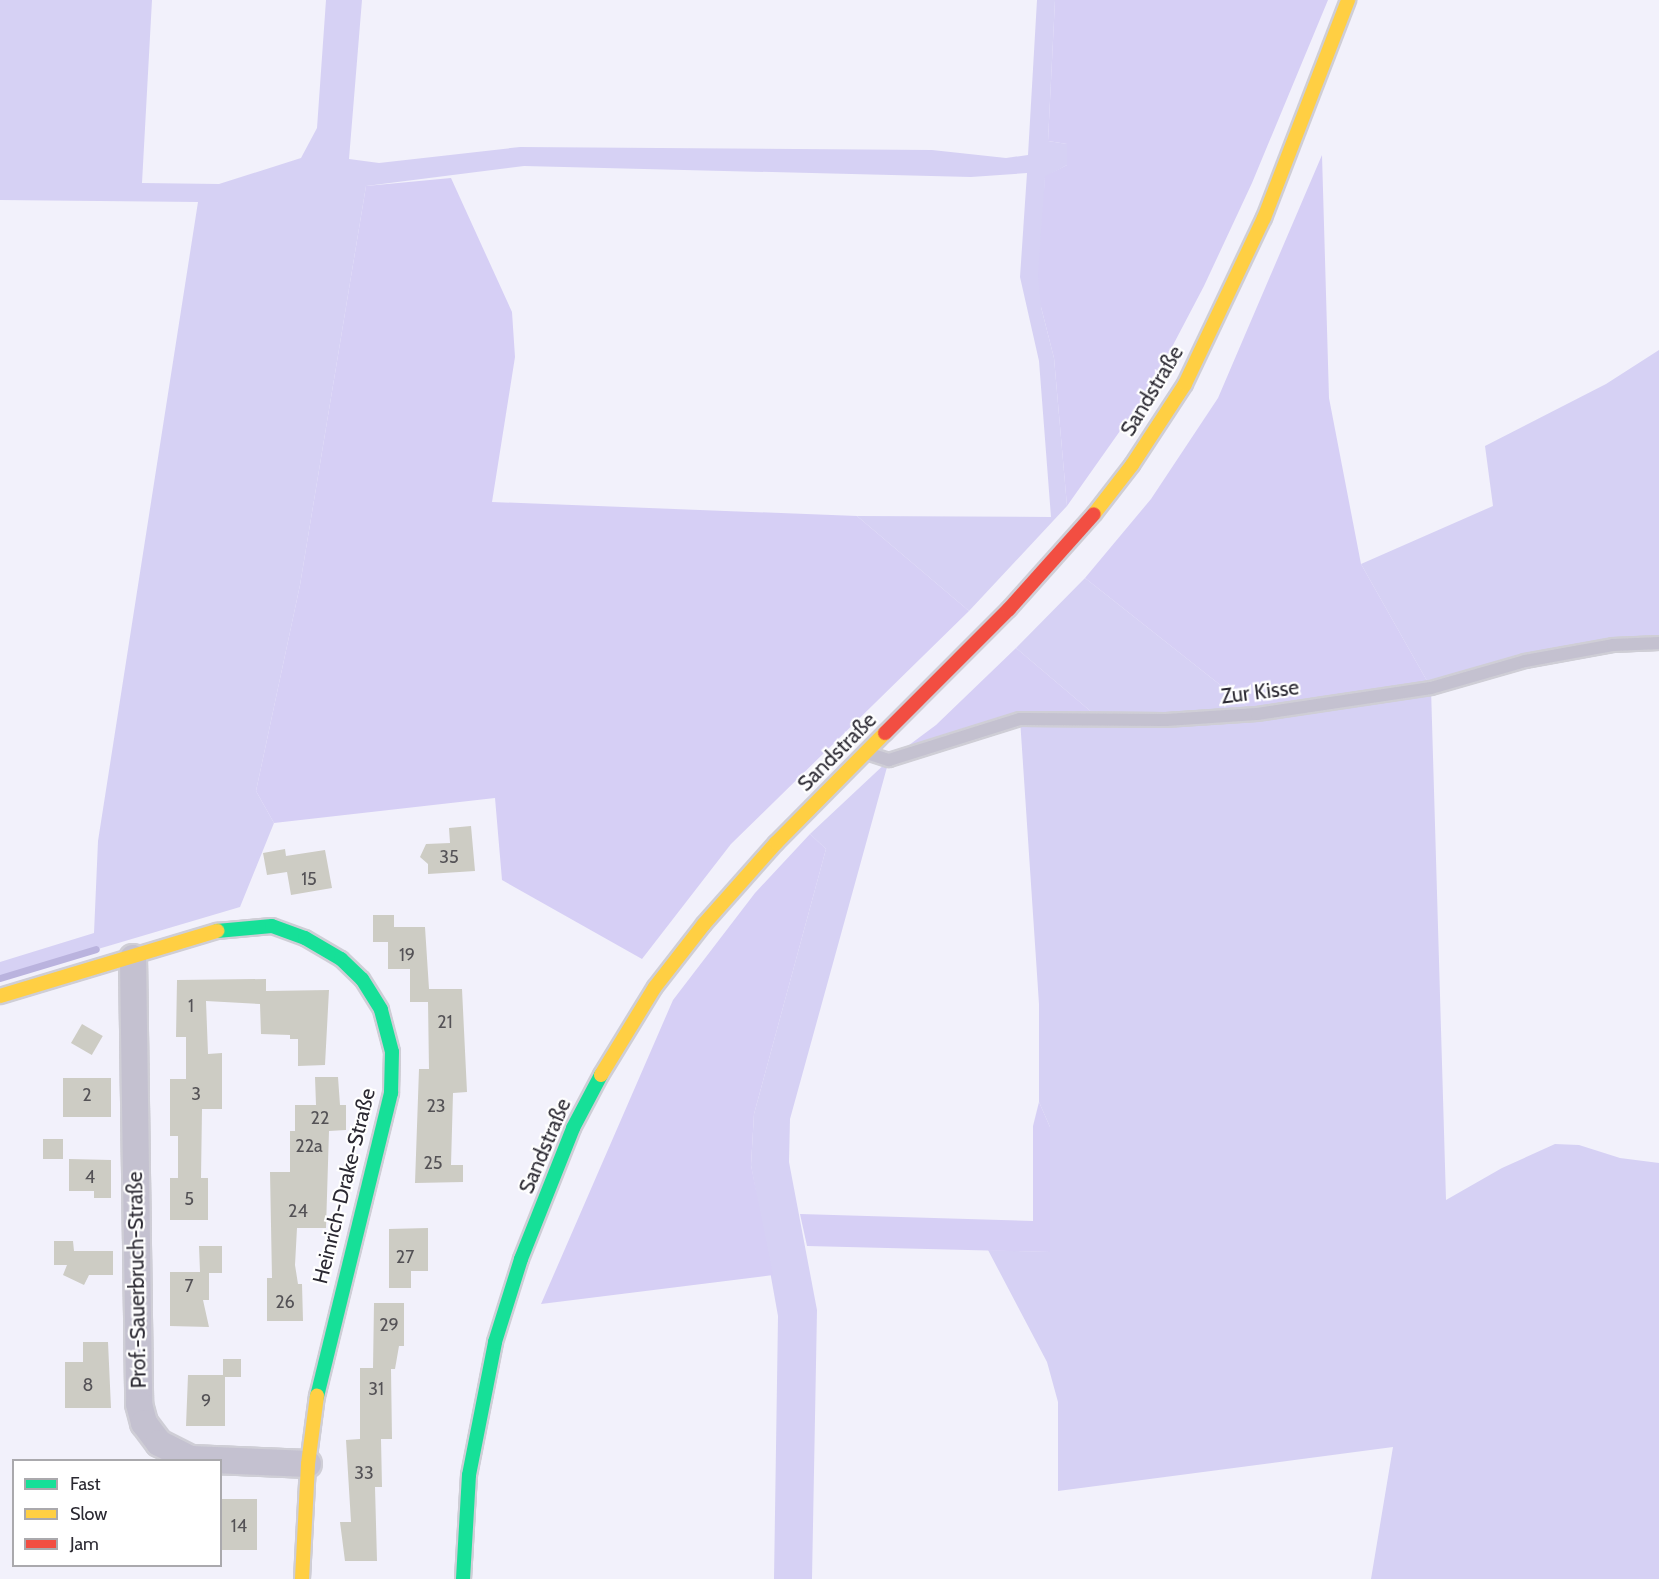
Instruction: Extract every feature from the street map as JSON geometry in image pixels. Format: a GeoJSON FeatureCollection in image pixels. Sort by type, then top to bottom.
{"type":"FeatureCollection","features":[{"type":"Feature","properties":{"kind":"main road","name":"Sandstraße"},"geometry":{"type":"LineString","coordinates":[[463,1579],[469,1475],[495,1342],[521,1259],[573,1128],[614,1052],[676,960],[776,843],[1074,539],[1132,465],[1185,384],[1264,218],[1348,0]]}},
{"type":"Feature","properties":{"kind":"main road","name":"Heinrich-Drake-Straße"},"geometry":{"type":"LineString","coordinates":[[0,996],[224,929],[272,926],[305,938],[340,959],[362,979],[381,1010],[392,1052],[391,1093],[321,1370],[308,1464],[302,1579]]}},
{"type":"Feature","properties":{"kind":"street","name":"Prof.-Sauerbruch-Straße"},"geometry":{"type":"LineString","coordinates":[[133,957],[139,1404],[144,1423],[159,1443],[191,1459]]}},
{"type":"Feature","properties":{"kind":"street","name":"Prof.-Sauerbruch-Straße"},"geometry":{"type":"LineString","coordinates":[[222,1460],[308,1464]]}},
{"type":"Feature","properties":{"kind":"lane","name":"Zur Kisse"},"geometry":{"type":"LineString","coordinates":[[866,753],[889,760],[1020,719],[1166,720],[1257,714],[1431,688],[1525,661],[1613,645],[1659,643]]}},
{"type":"Feature","properties":{"kind":"shaded area"},"geometry":{"type":"Polygon","coordinates":[[[0,0],[152,0],[142,183],[219,184],[301,158],[317,128],[326,0],[362,0],[349,159],[379,163],[520,147],[932,150],[1006,158],[1028,155],[1037,0],[1055,0],[1048,141],[1067,144],[1067,165],[1045,177],[1041,307],[1054,358],[1067,506],[969,611],[857,516],[1051,517],[1039,361],[1020,277],[1027,173],[971,177],[524,166],[366,186],[300,585],[256,791],[274,823],[240,907],[0,978],[0,962],[94,933],[98,841],[198,202],[0,200],[0,0]]]}},
{"type":"Feature","properties":{"kind":"shaded area"},"geometry":{"type":"Polygon","coordinates":[[[1055,0],[1328,0],[1252,183],[1204,286],[1151,387],[1067,506],[1054,358],[1041,307],[1038,275],[1045,176],[1067,165],[1067,144],[1048,141],[1055,0]]]}},
{"type":"Feature","properties":{"kind":"shaded area"},"geometry":{"type":"Polygon","coordinates":[[[1322,155],[1329,398],[1361,564],[1431,688],[1257,714],[1085,578],[1151,499],[1218,398],[1322,155]]]}},
{"type":"Feature","properties":{"kind":"shaded area"},"geometry":{"type":"Polygon","coordinates":[[[451,178],[512,312],[515,357],[492,502],[857,516],[969,611],[731,844],[642,959],[502,880],[495,798],[274,823],[256,791],[300,585],[366,186],[451,178]]]}},
{"type":"Feature","properties":{"kind":"shaded area"},"geometry":{"type":"Polygon","coordinates":[[[1659,350],[1659,643],[1613,645],[1431,688],[1361,564],[1493,506],[1485,446],[1606,384],[1659,350]]]}},
{"type":"Feature","properties":{"kind":"shaded area"},"geometry":{"type":"Polygon","coordinates":[[[1085,578],[1257,714],[1431,688],[1446,1200],[1502,1168],[1555,1144],[1579,1145],[1620,1158],[1659,1163],[1659,1579],[1371,1579],[1393,1447],[1058,1491],[1058,1402],[1047,1362],[988,1250],[1050,1252],[1050,1127],[1039,1102],[1039,1004],[1020,719],[1101,720],[1016,648],[1085,578]]]}},
{"type":"Feature","properties":{"kind":"shaded area"},"geometry":{"type":"Polygon","coordinates":[[[1016,648],[1101,720],[1020,719],[889,760],[936,725],[1016,648]]]}},
{"type":"Feature","properties":{"kind":"shaded area"},"geometry":{"type":"Polygon","coordinates":[[[889,760],[790,1119],[789,1162],[817,1310],[812,1579],[774,1579],[778,1316],[751,1165],[754,1114],[826,849],[810,834],[889,760]]]}},
{"type":"Feature","properties":{"kind":"shaded area"},"geometry":{"type":"Polygon","coordinates":[[[810,834],[826,849],[754,1114],[751,1165],[773,1275],[541,1304],[673,1000],[755,893],[810,834]]]}},
{"type":"Feature","properties":{"kind":"shaded area"},"geometry":{"type":"Polygon","coordinates":[[[1039,1102],[1050,1127],[1050,1252],[807,1246],[800,1214],[1033,1221],[1033,1126],[1039,1102]]]}},
{"type":"Feature","properties":{"kind":"building"},"geometry":{"type":"Polygon","coordinates":[[[471,826],[475,871],[428,874],[428,864],[420,857],[426,844],[450,843],[449,828],[471,826]]]}},
{"type":"Feature","properties":{"kind":"building"},"geometry":{"type":"Polygon","coordinates":[[[285,849],[286,856],[325,850],[332,888],[291,895],[287,872],[267,875],[263,853],[285,849]]]}},
{"type":"Feature","properties":{"kind":"building"},"geometry":{"type":"Polygon","coordinates":[[[373,915],[394,915],[394,927],[425,927],[429,989],[462,989],[467,1092],[453,1093],[451,1165],[463,1165],[463,1182],[415,1183],[419,1069],[429,1069],[428,1002],[410,1002],[410,969],[388,969],[388,942],[373,942],[373,915]]]}},
{"type":"Feature","properties":{"kind":"building"},"geometry":{"type":"Polygon","coordinates":[[[266,979],[266,991],[329,990],[325,1065],[298,1066],[298,1039],[290,1039],[290,1035],[261,1034],[260,1004],[206,1001],[208,1054],[222,1053],[222,1109],[202,1109],[201,1178],[208,1178],[208,1220],[170,1220],[170,1178],[178,1178],[178,1136],[170,1136],[170,1079],[186,1079],[186,1037],[176,1037],[177,980],[266,979]]]}},
{"type":"Feature","properties":{"kind":"building"},"geometry":{"type":"Polygon","coordinates":[[[82,1024],[103,1036],[92,1055],[71,1043],[82,1024]]]}},
{"type":"Feature","properties":{"kind":"building"},"geometry":{"type":"Polygon","coordinates":[[[315,1077],[338,1077],[340,1105],[346,1105],[346,1130],[329,1131],[326,1228],[297,1228],[295,1265],[298,1284],[302,1284],[303,1321],[267,1321],[267,1278],[272,1278],[270,1172],[290,1172],[290,1131],[295,1131],[295,1105],[316,1105],[315,1077]]]}},
{"type":"Feature","properties":{"kind":"building"},"geometry":{"type":"Polygon","coordinates":[[[63,1078],[111,1078],[111,1117],[63,1117],[63,1078]]]}},
{"type":"Feature","properties":{"kind":"building"},"geometry":{"type":"Polygon","coordinates":[[[43,1139],[63,1139],[63,1159],[43,1159],[43,1139]]]}},
{"type":"Feature","properties":{"kind":"building"},"geometry":{"type":"Polygon","coordinates":[[[69,1159],[111,1160],[111,1198],[94,1198],[94,1191],[69,1191],[69,1159]]]}},
{"type":"Feature","properties":{"kind":"building"},"geometry":{"type":"Polygon","coordinates":[[[428,1228],[428,1271],[411,1271],[411,1288],[389,1288],[389,1229],[428,1228]]]}},
{"type":"Feature","properties":{"kind":"building"},"geometry":{"type":"Polygon","coordinates":[[[54,1241],[73,1241],[74,1251],[113,1251],[113,1275],[89,1275],[84,1285],[63,1275],[67,1265],[54,1265],[54,1241]]]}},
{"type":"Feature","properties":{"kind":"building"},"geometry":{"type":"Polygon","coordinates":[[[199,1246],[222,1246],[222,1273],[209,1273],[209,1300],[203,1300],[209,1327],[170,1326],[170,1272],[200,1272],[199,1246]]]}},
{"type":"Feature","properties":{"kind":"building"},"geometry":{"type":"Polygon","coordinates":[[[374,1303],[404,1303],[404,1346],[399,1346],[395,1369],[391,1369],[392,1439],[381,1439],[382,1487],[375,1487],[377,1561],[345,1561],[340,1522],[351,1522],[346,1440],[360,1439],[360,1368],[373,1368],[374,1303]]]}},
{"type":"Feature","properties":{"kind":"building"},"geometry":{"type":"Polygon","coordinates":[[[83,1342],[108,1342],[111,1408],[65,1408],[65,1362],[83,1362],[83,1342]]]}},
{"type":"Feature","properties":{"kind":"building"},"geometry":{"type":"Polygon","coordinates":[[[223,1359],[241,1359],[241,1377],[225,1377],[225,1426],[186,1426],[188,1375],[223,1375],[223,1359]]]}},
{"type":"Feature","properties":{"kind":"building"},"geometry":{"type":"Polygon","coordinates":[[[222,1499],[257,1499],[257,1550],[222,1550],[222,1499]]]}},
{"type":"Feature","properties":{"kind":"waterway"},"geometry":{"type":"LineString","coordinates":[[0,978],[96,949]]}},
{"type":"Feature","properties":{"kind":"traffic: fast"},"geometry":{"type":"LineString","coordinates":[[217,931],[272,926],[305,938],[341,959],[362,979],[381,1010],[392,1052],[391,1093],[317,1396]]}},
{"type":"Feature","properties":{"kind":"traffic: fast"},"geometry":{"type":"LineString","coordinates":[[463,1579],[469,1475],[495,1342],[521,1259],[573,1128],[601,1075]]}},
{"type":"Feature","properties":{"kind":"traffic: slow"},"geometry":{"type":"LineString","coordinates":[[1094,514],[1132,465],[1185,384],[1264,218],[1348,0]]}},
{"type":"Feature","properties":{"kind":"traffic: slow"},"geometry":{"type":"LineString","coordinates":[[601,1075],[655,987],[704,924],[776,843],[885,733]]}},
{"type":"Feature","properties":{"kind":"traffic: slow"},"geometry":{"type":"LineString","coordinates":[[0,996],[217,931]]}},
{"type":"Feature","properties":{"kind":"traffic: slow"},"geometry":{"type":"LineString","coordinates":[[302,1579],[308,1464],[317,1396]]}},
{"type":"Feature","properties":{"kind":"traffic: jam"},"geometry":{"type":"LineString","coordinates":[[885,733],[1009,609],[1094,514]]}}]}
